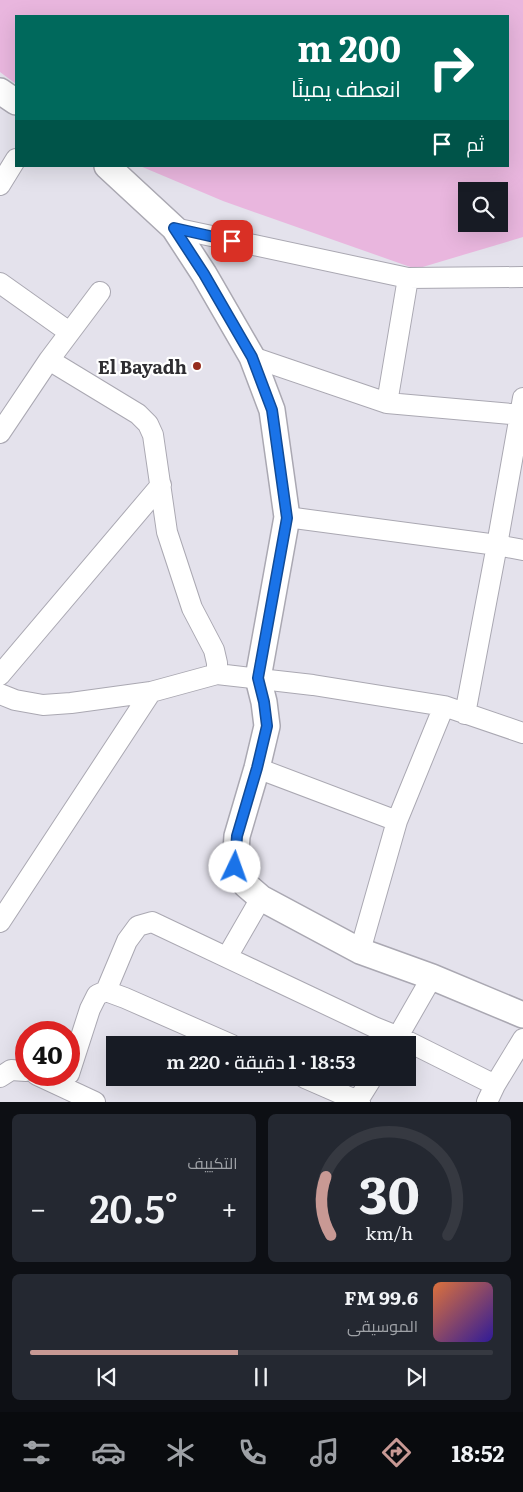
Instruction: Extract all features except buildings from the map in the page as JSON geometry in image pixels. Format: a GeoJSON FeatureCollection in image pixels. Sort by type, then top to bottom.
{"type":"FeatureCollection","features":[{"type":"Feature","properties":{"kind":"street"},"geometry":{"type":"LineString","coordinates":[[0,91],[15,101]]}},
{"type":"Feature","properties":{"kind":"street"},"geometry":{"type":"LineString","coordinates":[[0,185],[15,161]]}},
{"type":"Feature","properties":{"kind":"street"},"geometry":{"type":"LineString","coordinates":[[108,167],[174,228],[204,274],[252,357],[272,410],[287,518],[258,678],[267,726],[237,836],[235,867],[246,886],[261,898],[360,951],[432,977],[523,1015]]}},
{"type":"Feature","properties":{"kind":"street"},"geometry":{"type":"LineString","coordinates":[[174,228],[408,278],[523,277]]}},
{"type":"Feature","properties":{"kind":"street"},"geometry":{"type":"LineString","coordinates":[[387,403],[408,278]]}},
{"type":"Feature","properties":{"kind":"street"},"geometry":{"type":"LineString","coordinates":[[0,283],[69,332]]}},
{"type":"Feature","properties":{"kind":"street"},"geometry":{"type":"LineString","coordinates":[[0,432],[69,332],[100,292]]}},
{"type":"Feature","properties":{"kind":"street"},"geometry":{"type":"LineString","coordinates":[[252,357],[387,403],[522,409],[465,714]]}},
{"type":"Feature","properties":{"kind":"street"},"geometry":{"type":"LineString","coordinates":[[49,360],[138,414],[148,424],[153,435],[167,532],[192,608],[214,650],[217,674]]}},
{"type":"Feature","properties":{"kind":"street"},"geometry":{"type":"LineString","coordinates":[[0,674],[161,485]]}},
{"type":"Feature","properties":{"kind":"street"},"geometry":{"type":"LineString","coordinates":[[287,518],[523,550]]}},
{"type":"Feature","properties":{"kind":"street"},"geometry":{"type":"LineString","coordinates":[[0,694],[15,700],[43,705],[71,703],[151,692],[217,674],[313,684],[444,706],[523,733]]}},
{"type":"Feature","properties":{"kind":"street"},"geometry":{"type":"LineString","coordinates":[[0,922],[151,692]]}},
{"type":"Feature","properties":{"kind":"street"},"geometry":{"type":"LineString","coordinates":[[360,951],[397,821],[444,706]]}},
{"type":"Feature","properties":{"kind":"street"},"geometry":{"type":"LineString","coordinates":[[257,768],[397,821]]}},
{"type":"Feature","properties":{"kind":"street"},"geometry":{"type":"LineString","coordinates":[[227,957],[261,898]]}},
{"type":"Feature","properties":{"kind":"street"},"geometry":{"type":"LineString","coordinates":[[80,1039],[90,1009],[97,995],[106,991],[127,941],[138,926],[152,922],[374,1027],[388,1036]]}},
{"type":"Feature","properties":{"kind":"street"},"geometry":{"type":"LineString","coordinates":[[399,1036],[432,977]]}},
{"type":"Feature","properties":{"kind":"street"},"geometry":{"type":"LineString","coordinates":[[106,991],[212,1036]]}},
{"type":"Feature","properties":{"kind":"street"},"geometry":{"type":"LineString","coordinates":[[416,1052],[491,1094],[523,1039]]}},
{"type":"Feature","properties":{"kind":"street"},"geometry":{"type":"LineString","coordinates":[[0,1077],[11,1070],[15,1070]]}},
{"type":"Feature","properties":{"kind":"street"},"geometry":{"type":"LineString","coordinates":[[67,1086],[95,1102]]}},
{"type":"Feature","properties":{"kind":"street"},"geometry":{"type":"LineString","coordinates":[[323,1086],[358,1102],[367,1086]]}},
{"type":"Feature","properties":{"kind":"shaded area"},"geometry":{"type":"Polygon","coordinates":[[[0,0],[523,0],[523,237],[416,269],[223,201],[142,167],[509,167],[509,15],[15,15],[15,83],[0,72],[0,0]]]}},
{"type":"Feature","properties":{"kind":"place","name":"El Bayadh"},"geometry":{"type":"Point","coordinates":[197,366]}},
{"type":"Feature","properties":{"kind":"route"},"geometry":{"type":"LineString","coordinates":[[232,241],[174,228],[204,274],[252,357],[272,410],[287,518],[258,678],[267,726],[237,836],[235,867]]}}]}
